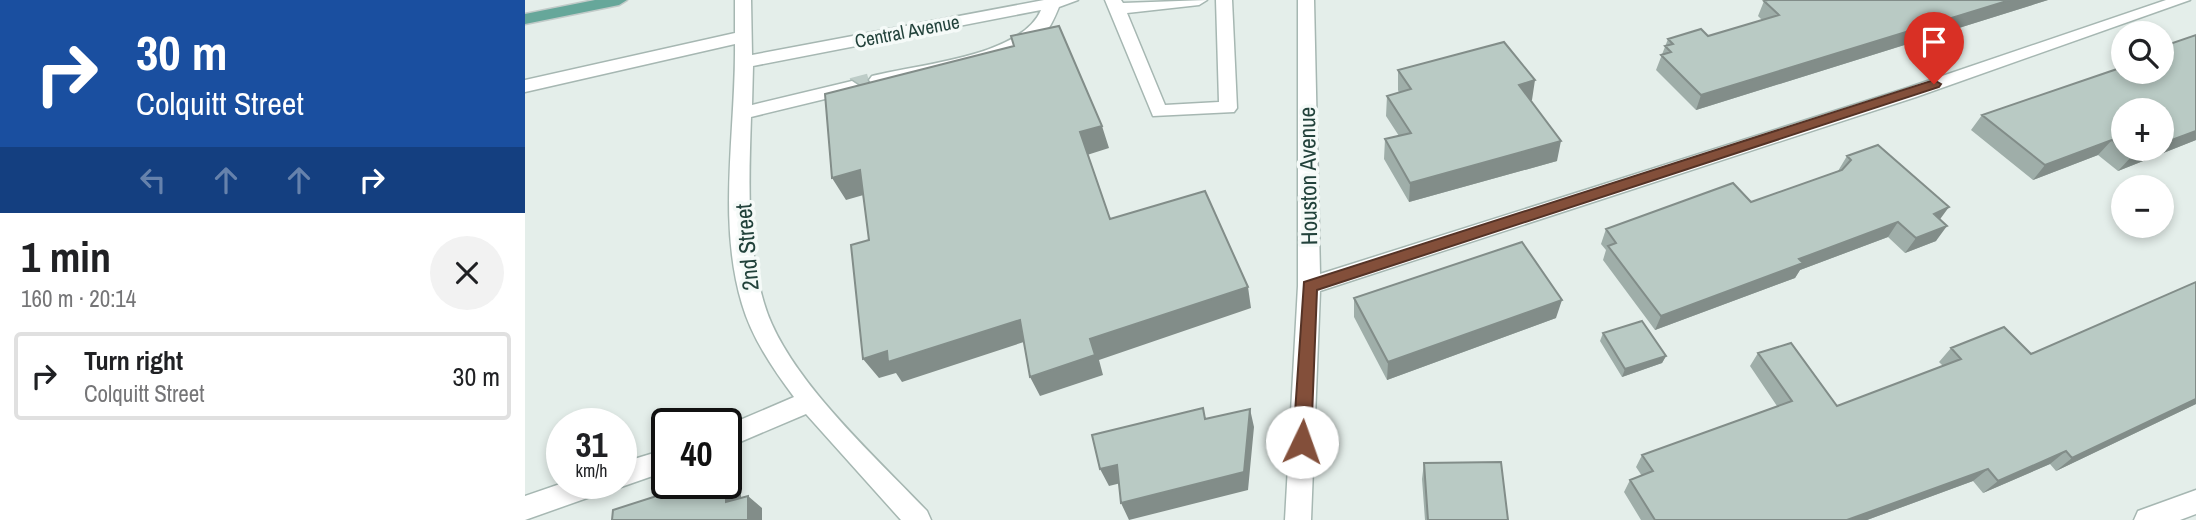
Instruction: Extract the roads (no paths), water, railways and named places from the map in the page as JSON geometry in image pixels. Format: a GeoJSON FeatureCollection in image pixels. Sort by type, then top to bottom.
{"type":"FeatureCollection","features":[{"type":"Feature","properties":{"kind":"main road"},"geometry":{"type":"LineString","coordinates":[[525,19],[619,0]]}},
{"type":"Feature","properties":{"kind":"street","name":"2nd Street"},"geometry":{"type":"LineString","coordinates":[[743,0],[744,252],[749,294],[763,331],[810,401],[918,520]]}},
{"type":"Feature","properties":{"kind":"street","name":"Central Avenue"},"geometry":{"type":"LineString","coordinates":[[744,62],[1070,0]]}},
{"type":"Feature","properties":{"kind":"street"},"geometry":{"type":"LineString","coordinates":[[1199,0],[1115,5],[1159,112],[1228,108],[1224,0]]}},
{"type":"Feature","properties":{"kind":"street","name":"Houston Avenue"},"geometry":{"type":"LineString","coordinates":[[1298,520],[1309,286],[1306,0]]}},
{"type":"Feature","properties":{"kind":"street"},"geometry":{"type":"LineString","coordinates":[[1309,286],[1897,97],[2182,0]]}},
{"type":"Feature","properties":{"kind":"street"},"geometry":{"type":"LineString","coordinates":[[878,80],[1009,47],[1030,37],[1045,20],[1052,3]]}},
{"type":"Feature","properties":{"kind":"street"},"geometry":{"type":"LineString","coordinates":[[525,86],[743,37]]}},
{"type":"Feature","properties":{"kind":"street"},"geometry":{"type":"LineString","coordinates":[[742,113],[852,87]]}},
{"type":"Feature","properties":{"kind":"street"},"geometry":{"type":"LineString","coordinates":[[742,430],[810,401]]}},
{"type":"Feature","properties":{"kind":"street"},"geometry":{"type":"LineString","coordinates":[[525,508],[551,499]]}},
{"type":"Feature","properties":{"kind":"street"},"geometry":{"type":"LineString","coordinates":[[2147,520],[2196,502]]}},
{"type":"Feature","properties":{"kind":"tunnel"},"geometry":{"type":"LineString","coordinates":[[852,87],[878,80]]}}]}
